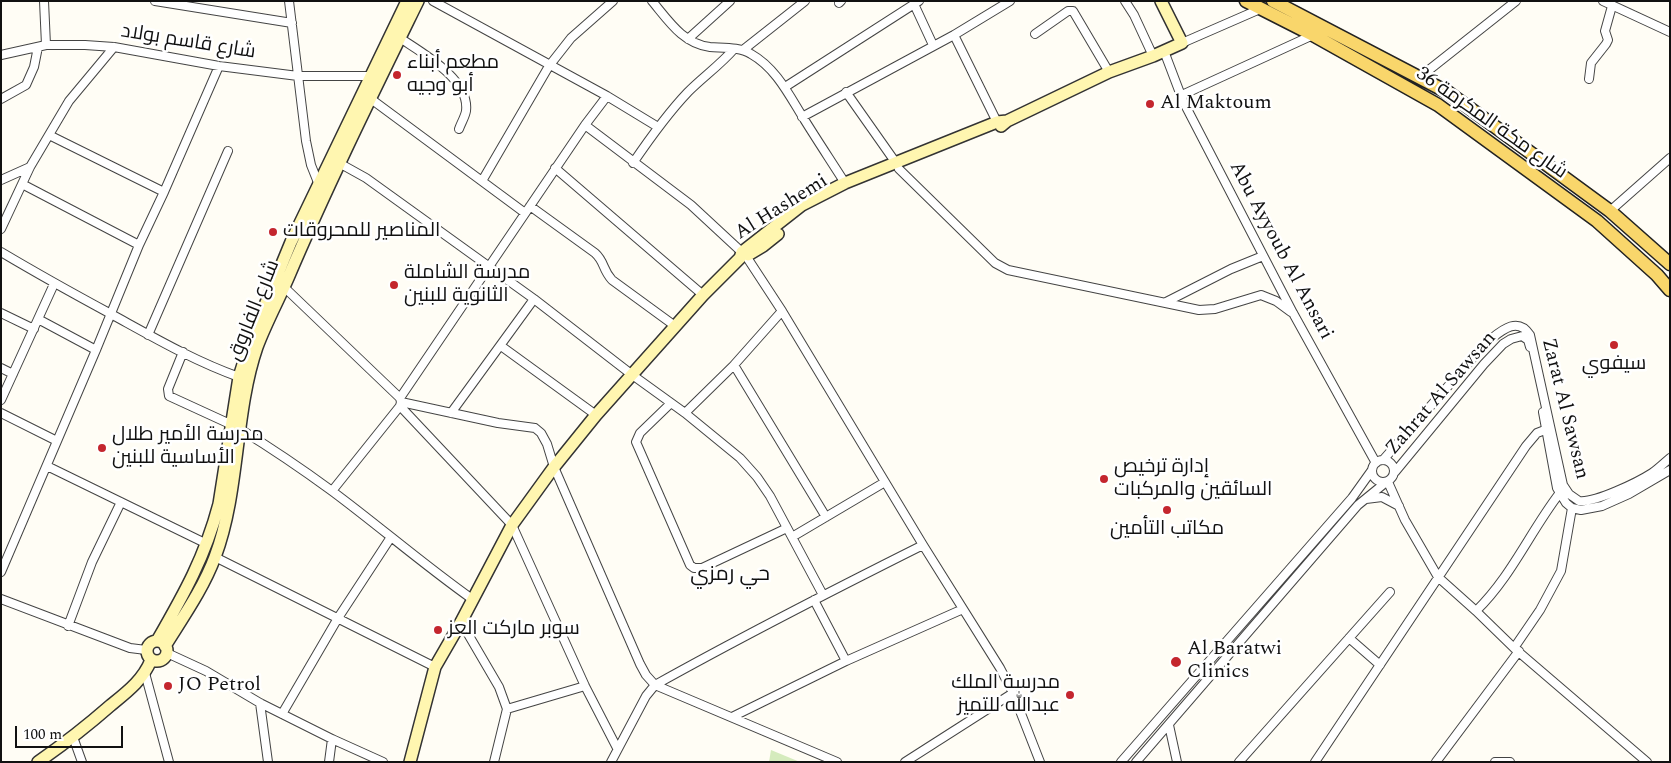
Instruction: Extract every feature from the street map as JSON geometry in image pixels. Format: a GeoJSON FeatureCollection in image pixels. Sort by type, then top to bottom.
{"type":"FeatureCollection","features":[{"type":"Feature","properties":{"kind":"main road","name":"شارع مكة المكرمة 36"},"geometry":{"type":"LineString","coordinates":[[1246,1],[1312,35],[1438,105],[1597,221],[1670,290]]}},
{"type":"Feature","properties":{"kind":"main road","name":"شارع مكة المكرمة 36"},"geometry":{"type":"LineString","coordinates":[[1283,3],[1449,93],[1610,210],[1670,264]]}},
{"type":"Feature","properties":{"kind":"street"},"geometry":{"type":"LineString","coordinates":[[1,98],[26,85],[34,67],[42,46],[44,1]]}},
{"type":"Feature","properties":{"kind":"street"},"geometry":{"type":"LineString","coordinates":[[155,1],[292,23]]}},
{"type":"Feature","properties":{"kind":"street"},"geometry":{"type":"LineString","coordinates":[[289,1],[308,154],[313,174],[319,185]]}},
{"type":"Feature","properties":{"kind":"street","name":"شارع الفاروق"},"geometry":{"type":"LineString","coordinates":[[163,647],[207,544],[219,504],[235,427],[257,347],[284,287],[296,244],[319,185],[407,1]]}},
{"type":"Feature","properties":{"kind":"street","name":"شارع الفاروق"},"geometry":{"type":"LineString","coordinates":[[163,647],[198,594],[215,556],[228,504],[239,377],[251,339],[296,244],[339,163],[418,1]]}},
{"type":"Feature","properties":{"kind":"street"},"geometry":{"type":"LineString","coordinates":[[433,1],[549,66],[608,96],[658,127]]}},
{"type":"Feature","properties":{"kind":"street"},"geometry":{"type":"LineString","coordinates":[[482,180],[549,66],[571,38],[613,1]]}},
{"type":"Feature","properties":{"kind":"street"},"geometry":{"type":"LineString","coordinates":[[652,1],[677,31],[688,40],[708,46],[743,50],[760,60],[785,87],[845,183]]}},
{"type":"Feature","properties":{"kind":"street"},"geometry":{"type":"LineString","coordinates":[[688,40],[730,1]]}},
{"type":"Feature","properties":{"kind":"street"},"geometry":{"type":"LineString","coordinates":[[743,50],[804,1]]}},
{"type":"Feature","properties":{"kind":"street"},"geometry":{"type":"LineString","coordinates":[[802,116],[954,35],[1010,1]]}},
{"type":"Feature","properties":{"kind":"street"},"geometry":{"type":"LineString","coordinates":[[1125,1],[1134,15],[1153,56]]}},
{"type":"Feature","properties":{"kind":"street"},"geometry":{"type":"LineString","coordinates":[[1161,1],[1182,43],[1260,9]]}},
{"type":"Feature","properties":{"kind":"street"},"geometry":{"type":"LineString","coordinates":[[1420,77],[1516,1]]}},
{"type":"Feature","properties":{"kind":"street"},"geometry":{"type":"LineString","coordinates":[[1603,1],[1670,32]]}},
{"type":"Feature","properties":{"kind":"street"},"geometry":{"type":"LineString","coordinates":[[785,87],[916,3],[934,46]]}},
{"type":"Feature","properties":{"kind":"street"},"geometry":{"type":"LineString","coordinates":[[1589,79],[1591,63],[1608,40],[1605,31],[1612,6]]}},
{"type":"Feature","properties":{"kind":"street"},"geometry":{"type":"LineString","coordinates":[[1035,34],[1068,11],[1072,11],[1109,72]]}},
{"type":"Feature","properties":{"kind":"street"},"geometry":{"type":"LineString","coordinates":[[954,35],[1002,121]]}},
{"type":"Feature","properties":{"kind":"street"},"geometry":{"type":"LineString","coordinates":[[1182,95],[1312,35]]}},
{"type":"Feature","properties":{"kind":"street"},"geometry":{"type":"LineString","coordinates":[[400,38],[448,72],[456,81],[462,91],[467,108],[459,129]]}},
{"type":"Feature","properties":{"kind":"street","name":"Al Hashemi"},"geometry":{"type":"LineString","coordinates":[[472,599],[512,525],[554,466],[631,374],[703,295],[743,255],[799,213],[845,183],[897,166],[999,126],[1002,121],[1109,72],[1182,43]]}},
{"type":"Feature","properties":{"kind":"street","name":"شارع قاسم بولاد"},"geometry":{"type":"LineString","coordinates":[[1,55],[42,46],[86,45],[114,47],[220,66],[298,76],[371,76]]}},
{"type":"Feature","properties":{"kind":"street"},"geometry":{"type":"LineString","coordinates":[[1,229],[30,167],[69,101],[114,47]]}},
{"type":"Feature","properties":{"kind":"street"},"geometry":{"type":"LineString","coordinates":[[633,163],[658,127],[689,91],[718,66],[734,49]]}},
{"type":"Feature","properties":{"kind":"street","name":"Abu Ayyoub Al Ansari"},"geometry":{"type":"LineString","coordinates":[[1164,51],[1182,95],[1263,256],[1377,464]]}},
{"type":"Feature","properties":{"kind":"street"},"geometry":{"type":"LineString","coordinates":[[1,572],[139,245],[220,66]]}},
{"type":"Feature","properties":{"kind":"street"},"geometry":{"type":"LineString","coordinates":[[846,92],[897,166],[995,263],[1008,270],[1199,310],[1215,309],[1261,295],[1276,301],[1293,313]]}},
{"type":"Feature","properties":{"kind":"street"},"geometry":{"type":"LineString","coordinates":[[332,491],[400,402],[488,266],[585,125],[608,96]]}},
{"type":"Feature","properties":{"kind":"street"},"geometry":{"type":"LineString","coordinates":[[371,98],[482,180],[595,252],[601,259],[605,273],[612,280],[675,326]]}},
{"type":"Feature","properties":{"kind":"street"},"geometry":{"type":"LineString","coordinates":[[585,125],[691,205],[743,255],[782,312],[1000,668],[1013,693],[1040,762]]}},
{"type":"Feature","properties":{"kind":"street"},"geometry":{"type":"LineString","coordinates":[[49,135],[164,192]]}},
{"type":"Feature","properties":{"kind":"street"},"geometry":{"type":"LineString","coordinates":[[148,334],[228,151]]}},
{"type":"Feature","properties":{"kind":"street"},"geometry":{"type":"LineString","coordinates":[[1610,210],[1670,158]]}},
{"type":"Feature","properties":{"kind":"street"},"geometry":{"type":"LineString","coordinates":[[339,163],[366,178],[534,299],[685,413],[749,467],[770,496],[823,595]]}},
{"type":"Feature","properties":{"kind":"street","name":"Al Hashemi"},"geometry":{"type":"LineString","coordinates":[[799,213],[897,166]]}},
{"type":"Feature","properties":{"kind":"street"},"geometry":{"type":"LineString","coordinates":[[1,180],[30,167]]}},
{"type":"Feature","properties":{"kind":"street"},"geometry":{"type":"LineString","coordinates":[[555,168],[703,295]]}},
{"type":"Feature","properties":{"kind":"street"},"geometry":{"type":"LineString","coordinates":[[22,184],[139,245]]}},
{"type":"Feature","properties":{"kind":"street"},"geometry":{"type":"LineString","coordinates":[[1,252],[54,284],[148,334],[222,371],[239,377]]}},
{"type":"Feature","properties":{"kind":"street"},"geometry":{"type":"LineString","coordinates":[[1166,302],[1231,269],[1263,256]]}},
{"type":"Feature","properties":{"kind":"street"},"geometry":{"type":"LineString","coordinates":[[1,400],[54,284]]}},
{"type":"Feature","properties":{"kind":"street"},"geometry":{"type":"LineString","coordinates":[[284,287],[400,402],[512,525],[585,686],[617,748]]}},
{"type":"Feature","properties":{"kind":"street"},"geometry":{"type":"LineString","coordinates":[[451,413],[534,299]]}},
{"type":"Feature","properties":{"kind":"street"},"geometry":{"type":"LineString","coordinates":[[685,413],[734,366],[782,312]]}},
{"type":"Feature","properties":{"kind":"street"},"geometry":{"type":"LineString","coordinates":[[1,313],[34,329]]}},
{"type":"Feature","properties":{"kind":"street"},"geometry":{"type":"LineString","coordinates":[[38,320],[96,350]]}},
{"type":"Feature","properties":{"kind":"street","name":"Zarat Al Sawsan"},"geometry":{"type":"LineString","coordinates":[[1377,464],[1487,342],[1503,329],[1514,325],[1527,329],[1530,335],[1548,428],[1564,485],[1570,494],[1580,501],[1594,500],[1616,492],[1652,473],[1670,458]]}},
{"type":"Feature","properties":{"kind":"street","name":"Zahrat Al Sawsan"},"geometry":{"type":"LineString","coordinates":[[1395,472],[1484,364],[1503,344],[1522,336],[1528,340],[1548,428],[1559,494]]}},
{"type":"Feature","properties":{"kind":"street"},"geometry":{"type":"LineString","coordinates":[[501,346],[596,415]]}},
{"type":"Feature","properties":{"kind":"street"},"geometry":{"type":"LineString","coordinates":[[183,352],[168,389],[168,395],[171,399],[235,427],[269,447],[332,491],[472,599],[436,667],[410,762]]}},
{"type":"Feature","properties":{"kind":"street"},"geometry":{"type":"LineString","coordinates":[[734,366],[826,517]]}},
{"type":"Feature","properties":{"kind":"street"},"geometry":{"type":"LineString","coordinates":[[1,368],[13,374]]}},
{"type":"Feature","properties":{"kind":"street"},"geometry":{"type":"LineString","coordinates":[[400,402],[498,423],[536,428],[547,444],[554,466],[640,664],[646,675],[655,685],[837,762]]}},
{"type":"Feature","properties":{"kind":"street"},"geometry":{"type":"LineString","coordinates":[[671,403],[640,433],[636,442],[690,565],[694,568],[702,568],[787,528]]}},
{"type":"Feature","properties":{"kind":"street"},"geometry":{"type":"LineString","coordinates":[[1,413],[57,442]]}},
{"type":"Feature","properties":{"kind":"street"},"geometry":{"type":"LineString","coordinates":[[1315,762],[1526,446],[1537,433],[1548,428]]}},
{"type":"Feature","properties":{"kind":"street"},"geometry":{"type":"LineString","coordinates":[[1121,762],[1352,498],[1377,464],[1387,460],[1393,465],[1394,476],[1362,501],[1136,762]]}},
{"type":"Feature","properties":{"kind":"street"},"geometry":{"type":"LineString","coordinates":[[1377,464],[1372,474],[1377,480],[1386,482],[1425,557],[1438,577],[1516,649],[1647,762]]}},
{"type":"Feature","properties":{"kind":"street"},"geometry":{"type":"LineString","coordinates":[[47,466],[207,544]]}},
{"type":"Feature","properties":{"kind":"street"},"geometry":{"type":"LineString","coordinates":[[1476,611],[1488,599],[1514,565],[1559,494],[1572,508],[1581,510],[1602,506],[1629,494],[1670,470]]}},
{"type":"Feature","properties":{"kind":"street"},"geometry":{"type":"LineString","coordinates":[[792,537],[885,482]]}},
{"type":"Feature","properties":{"kind":"street"},"geometry":{"type":"LineString","coordinates":[[1362,501],[1382,497],[1399,506]]}},
{"type":"Feature","properties":{"kind":"street"},"geometry":{"type":"LineString","coordinates":[[68,626],[92,562],[121,502]]}},
{"type":"Feature","properties":{"kind":"street"},"geometry":{"type":"LineString","coordinates":[[1436,762],[1516,649],[1561,571],[1572,508]]}},
{"type":"Feature","properties":{"kind":"street"},"geometry":{"type":"LineString","coordinates":[[282,714],[338,618],[391,537]]}},
{"type":"Feature","properties":{"kind":"street"},"geometry":{"type":"LineString","coordinates":[[611,762],[646,696],[655,685],[823,595],[923,545]]}},
{"type":"Feature","properties":{"kind":"street"},"geometry":{"type":"LineString","coordinates":[[215,556],[436,667]]}},
{"type":"Feature","properties":{"kind":"street"},"geometry":{"type":"LineString","coordinates":[[1239,762],[1390,592]]}},
{"type":"Feature","properties":{"kind":"street"},"geometry":{"type":"LineString","coordinates":[[1,599],[68,626],[149,655],[159,661],[165,657],[163,647]]}},
{"type":"Feature","properties":{"kind":"street"},"geometry":{"type":"LineString","coordinates":[[814,600],[846,661]]}},
{"type":"Feature","properties":{"kind":"street"},"geometry":{"type":"LineString","coordinates":[[732,717],[846,661],[963,609]]}},
{"type":"Feature","properties":{"kind":"street"},"geometry":{"type":"LineString","coordinates":[[461,622],[499,687],[507,709],[494,762]]}},
{"type":"Feature","properties":{"kind":"street"},"geometry":{"type":"LineString","coordinates":[[1349,638],[1380,665]]}},
{"type":"Feature","properties":{"kind":"street"},"geometry":{"type":"LineString","coordinates":[[169,762],[145,673],[150,643],[163,647],[260,703],[332,740],[383,762]]}},
{"type":"Feature","properties":{"kind":"street"},"geometry":{"type":"LineString","coordinates":[[45,760],[135,684],[145,673]]}},
{"type":"Feature","properties":{"kind":"street"},"geometry":{"type":"LineString","coordinates":[[507,709],[585,686]]}},
{"type":"Feature","properties":{"kind":"street"},"geometry":{"type":"LineString","coordinates":[[905,762],[1013,693]]}},
{"type":"Feature","properties":{"kind":"street"},"geometry":{"type":"LineString","coordinates":[[260,703],[268,762]]}},
{"type":"Feature","properties":{"kind":"street"},"geometry":{"type":"LineString","coordinates":[[1170,724],[1177,762]]}},
{"type":"Feature","properties":{"kind":"street"},"geometry":{"type":"LineString","coordinates":[[73,737],[82,762]]}},
{"type":"Feature","properties":{"kind":"street"},"geometry":{"type":"LineString","coordinates":[[329,762],[332,740]]}},
{"type":"Feature","properties":{"kind":"street"},"geometry":{"type":"LineString","coordinates":[[1496,762],[1510,762]]}},
{"type":"Feature","properties":{"kind":"green space"},"geometry":{"type":"Polygon","coordinates":[[[771,750],[800,762],[769,762],[771,750]]]}},
{"type":"Feature","properties":{"kind":"place","name":"مطعم أبناء أبو وجيه"},"geometry":{"type":"Point","coordinates":[397,75]}},
{"type":"Feature","properties":{"kind":"place","name":"Al Maktoum"},"geometry":{"type":"Point","coordinates":[1150,104]}},
{"type":"Feature","properties":{"kind":"place","name":"المناصير للمحروقات"},"geometry":{"type":"Point","coordinates":[273,232]}},
{"type":"Feature","properties":{"kind":"place","name":"مدرسة الشاملة الثانوية للبنين"},"geometry":{"type":"Point","coordinates":[394,285]}},
{"type":"Feature","properties":{"kind":"place","name":"سيفوي"},"geometry":{"type":"Point","coordinates":[1614,345]}},
{"type":"Feature","properties":{"kind":"place","name":"مدرسة الأمير طلال الأساسية للبنين"},"geometry":{"type":"Point","coordinates":[102,448]}},
{"type":"Feature","properties":{"kind":"place","name":"إدارة ترخيص السائقين والمركبات"},"geometry":{"type":"Point","coordinates":[1104,479]}},
{"type":"Feature","properties":{"kind":"place","name":"مكاتب التأمين"},"geometry":{"type":"Point","coordinates":[1167,510]}},
{"type":"Feature","properties":{"kind":"place","name":"سوبر ماركت العز"},"geometry":{"type":"Point","coordinates":[438,630]}},
{"type":"Feature","properties":{"kind":"place","name":"Al Baratwi Clinics"},"geometry":{"type":"Point","coordinates":[1176,662]}},
{"type":"Feature","properties":{"kind":"place","name":"JO Petrol"},"geometry":{"type":"Point","coordinates":[168,686]}},
{"type":"Feature","properties":{"kind":"place","name":"مدرسة الملك عبدالله للتميز"},"geometry":{"type":"Point","coordinates":[1070,695]}},
{"type":"Feature","properties":{"kind":"district","name":"حي رمزي"},"geometry":{"type":"Point","coordinates":[730,576]}}]}
